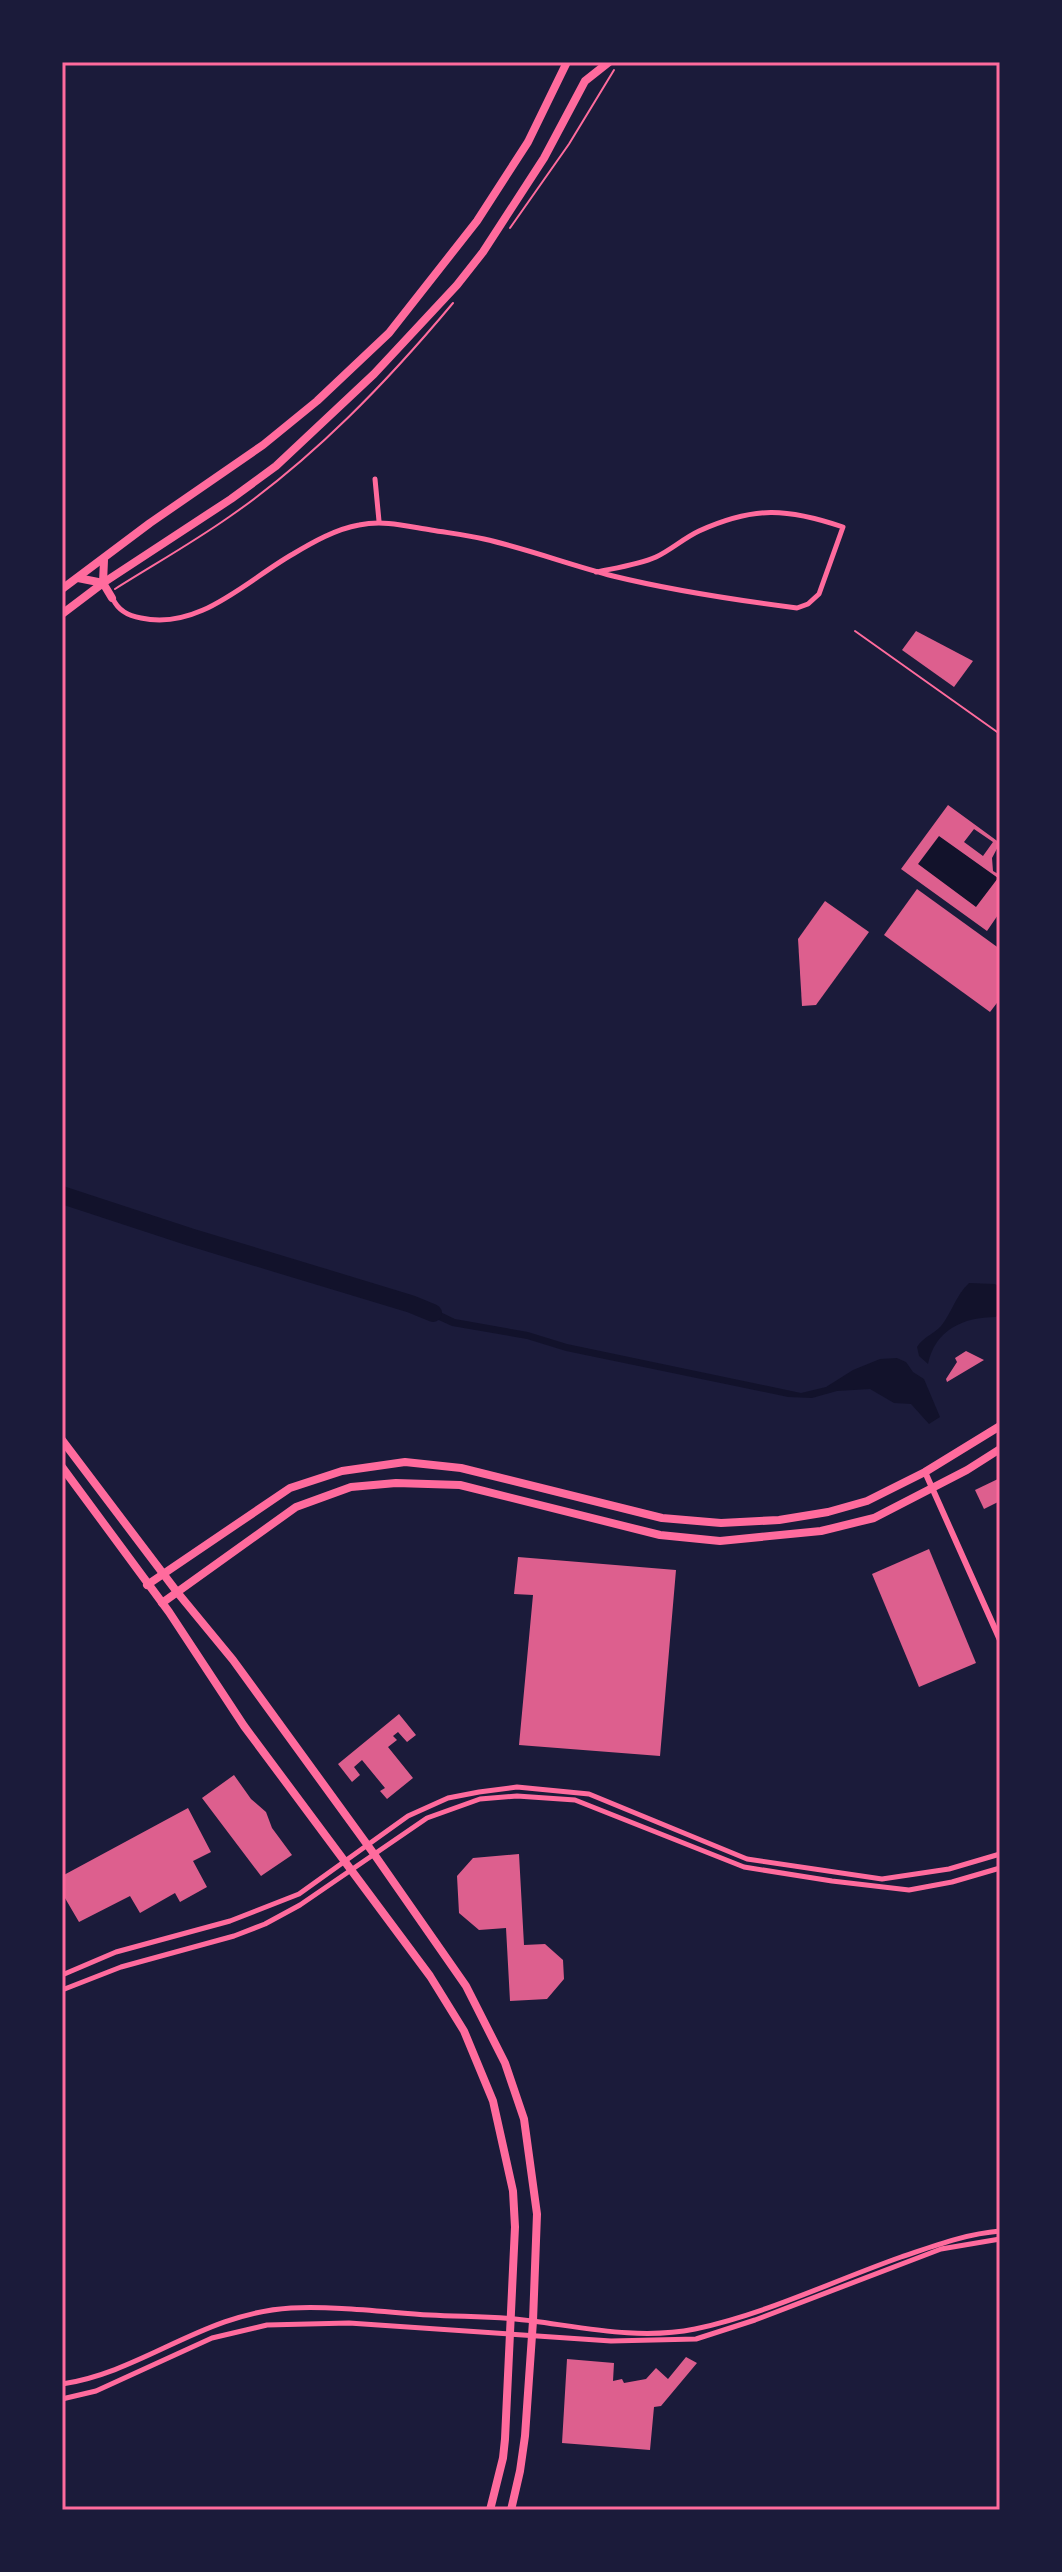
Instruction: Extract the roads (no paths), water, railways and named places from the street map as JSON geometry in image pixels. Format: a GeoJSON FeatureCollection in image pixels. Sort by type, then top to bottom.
{"type":"FeatureCollection","features":[{"type":"Feature","properties":{"kind":"main road"},"geometry":{"type":"LineString","coordinates":[[62,589],[150,523],[263,445],[317,401],[389,333],[477,221],[528,142],[567,62]]}},
{"type":"Feature","properties":{"kind":"main road"},"geometry":{"type":"LineString","coordinates":[[62,614],[276,466],[312,435],[409,338],[483,252],[544,158],[585,81],[609,62]]}},
{"type":"Feature","properties":{"kind":"main road"},"geometry":{"type":"LineString","coordinates":[[104,560],[103,583],[112,598]]}},
{"type":"Feature","properties":{"kind":"main road"},"geometry":{"type":"LineString","coordinates":[[78,578],[103,583]]}},
{"type":"Feature","properties":{"kind":"main road"},"geometry":{"type":"LineString","coordinates":[[84,597],[103,595],[112,598]]}},
{"type":"Feature","properties":{"kind":"main road"},"geometry":{"type":"LineString","coordinates":[[147,1585],[290,1488],[342,1471],[405,1462],[461,1468],[638,1513],[721,1523],[779,1520],[828,1512],[867,1501],[925,1472],[1000,1426]]}},
{"type":"Feature","properties":{"kind":"main road"},"geometry":{"type":"LineString","coordinates":[[62,1440],[177,1592],[233,1660],[374,1854],[466,1986],[515,2089],[524,2119],[537,2214],[533,2336],[523,2448],[511,2510]]}},
{"type":"Feature","properties":{"kind":"main road"},"geometry":{"type":"LineString","coordinates":[[162,1603],[296,1507],[351,1487],[396,1483],[460,1485],[646,1532],[720,1541],[808,1533],[874,1518],[1000,1449]]}},
{"type":"Feature","properties":{"kind":"main road"},"geometry":{"type":"LineString","coordinates":[[62,1467],[162,1603],[228,1703],[448,2003],[464,2031],[488,2087],[513,2191],[515,2227],[503,2458],[490,2510]]}},
{"type":"Feature","properties":{"kind":"street"},"geometry":{"type":"LineString","coordinates":[[375,479],[379,521]]}},
{"type":"Feature","properties":{"kind":"street"},"geometry":{"type":"LineString","coordinates":[[112,598],[121,610],[138,618],[157,621],[176,619],[213,606],[316,541],[355,525],[379,521],[485,540],[596,572],[710,597],[797,608],[808,604],[819,594],[843,527],[779,510],[740,517],[698,531],[655,557],[596,572]]}},
{"type":"Feature","properties":{"kind":"street"},"geometry":{"type":"LineString","coordinates":[[925,1472],[998,1627],[1000,1640]]}},
{"type":"Feature","properties":{"kind":"street"},"geometry":{"type":"LineString","coordinates":[[62,1990],[121,1967],[249,1931],[300,1905],[408,1816],[448,1798],[479,1792],[517,1787],[589,1794],[747,1859],[882,1879],[949,1869],[1000,1854]]}},
{"type":"Feature","properties":{"kind":"street"},"geometry":{"type":"LineString","coordinates":[[62,1975],[116,1952],[222,1923],[299,1894],[374,1854],[427,1818],[480,1799],[517,1796],[575,1800],[622,1816],[744,1867],[832,1881],[909,1890],[1000,1868]]}},
{"type":"Feature","properties":{"kind":"street"},"geometry":{"type":"LineString","coordinates":[[622,1816],[624,1808]]}},
{"type":"Feature","properties":{"kind":"street"},"geometry":{"type":"LineString","coordinates":[[62,2384],[109,2371],[207,2326],[267,2310],[350,2310],[510,2319],[620,2332],[693,2330],[796,2297],[943,2243],[972,2234],[1000,2231]]}},
{"type":"Feature","properties":{"kind":"street"},"geometry":{"type":"LineString","coordinates":[[62,2399],[96,2391],[212,2338],[267,2325],[349,2323],[611,2341],[696,2339],[755,2320],[941,2249],[1000,2239]]}},
{"type":"Feature","properties":{"kind":"lane"},"geometry":{"type":"LineString","coordinates":[[855,631],[1000,734]]}},
{"type":"Feature","properties":{"kind":"waterway"},"geometry":{"type":"LineString","coordinates":[[62,1195],[433,1313]]}}]}
